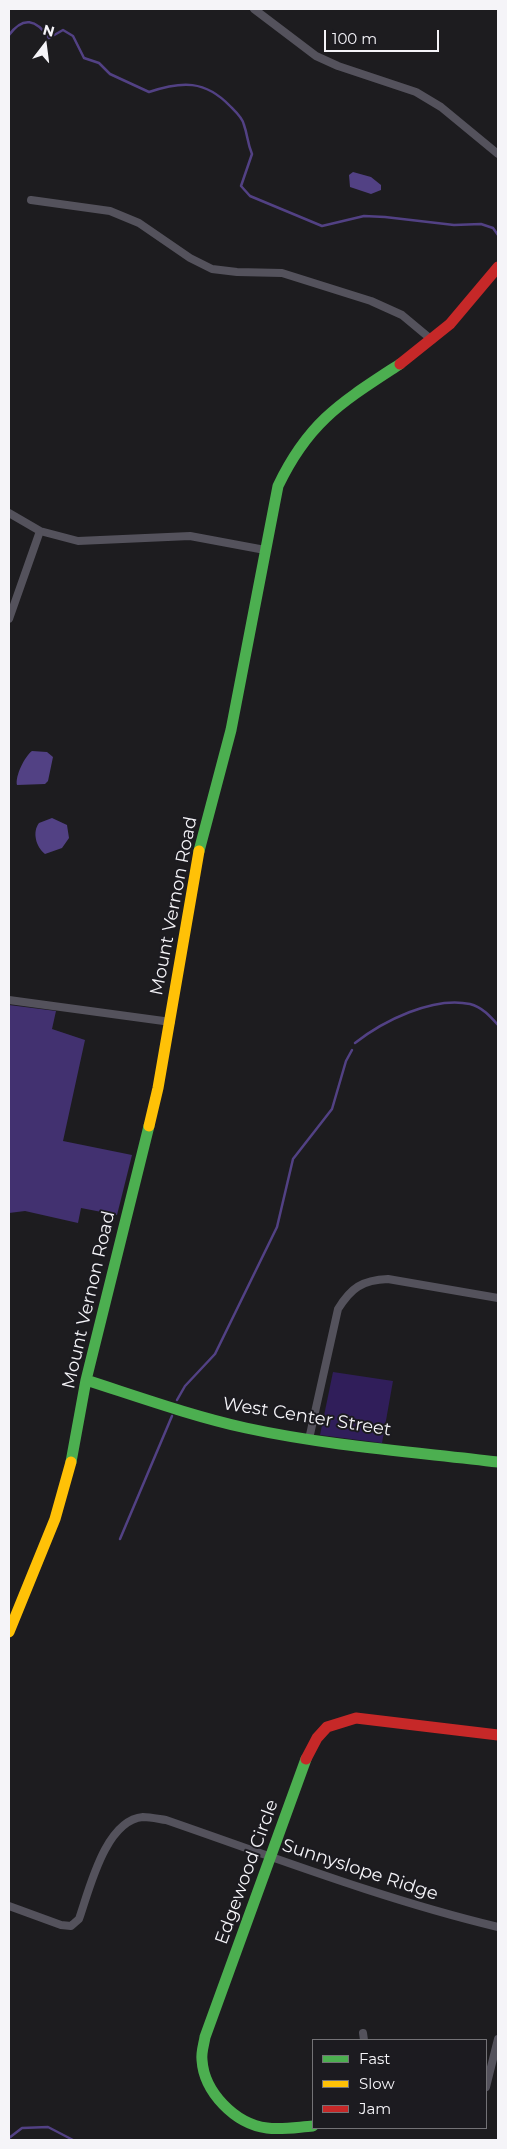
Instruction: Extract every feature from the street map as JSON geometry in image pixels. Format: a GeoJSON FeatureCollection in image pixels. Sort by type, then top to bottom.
{"type":"FeatureCollection","features":[{"type":"Feature","properties":{"kind":"main road","name":"Mount Vernon Road"},"geometry":{"type":"LineString","coordinates":[[9,1632],[55,1519],[69,1473],[86,1380],[151,1120],[171,1022],[197,861],[231,730],[278,486],[284,470],[304,437],[325,415],[432,340],[461,313],[498,267]]}},
{"type":"Feature","properties":{"kind":"main road","name":"West Center Street"},"geometry":{"type":"LineString","coordinates":[[86,1380],[172,1408],[246,1428],[309,1439],[498,1462]]}},
{"type":"Feature","properties":{"kind":"main road","name":"Edgewood Circle"},"geometry":{"type":"LineString","coordinates":[[312,2126],[268,2128],[250,2124],[234,2114],[220,2100],[207,2078],[202,2059],[206,2037],[272,1856],[303,1764],[322,1729],[338,1720],[356,1718],[498,1735]]}},
{"type":"Feature","properties":{"kind":"street"},"geometry":{"type":"LineString","coordinates":[[254,9],[316,56],[338,66],[416,92],[441,107],[498,154]]}},
{"type":"Feature","properties":{"kind":"street"},"geometry":{"type":"LineString","coordinates":[[31,200],[110,211],[139,223],[190,258],[212,269],[237,272],[282,272],[371,301],[402,315],[432,340]]}},
{"type":"Feature","properties":{"kind":"street"},"geometry":{"type":"LineString","coordinates":[[9,513],[40,530],[78,541],[190,536],[265,550]]}},
{"type":"Feature","properties":{"kind":"street"},"geometry":{"type":"LineString","coordinates":[[9,619],[40,530]]}},
{"type":"Feature","properties":{"kind":"street"},"geometry":{"type":"LineString","coordinates":[[9,1000],[171,1022]]}},
{"type":"Feature","properties":{"kind":"street"},"geometry":{"type":"LineString","coordinates":[[309,1439],[338,1309],[348,1293],[372,1279],[388,1279],[498,1298]]}},
{"type":"Feature","properties":{"kind":"street","name":"Sunnyslope Ridge"},"geometry":{"type":"LineString","coordinates":[[9,1906],[61,1926],[72,1926],[79,1919],[104,1850],[114,1835],[126,1825],[141,1817],[166,1820],[411,1904],[498,1928]]}},
{"type":"Feature","properties":{"kind":"street"},"geometry":{"type":"LineString","coordinates":[[487,2083],[498,2039]]}},
{"type":"Feature","properties":{"kind":"shaded area"},"geometry":{"type":"Polygon","coordinates":[[[353,172],[371,177],[381,185],[381,190],[371,194],[350,187],[349,175],[353,172]]]}},
{"type":"Feature","properties":{"kind":"shaded area"},"geometry":{"type":"Polygon","coordinates":[[[32,751],[47,752],[53,757],[48,781],[45,784],[17,785],[21,766],[32,751]]]}},
{"type":"Feature","properties":{"kind":"shaded area"},"geometry":{"type":"Polygon","coordinates":[[[52,818],[67,825],[69,838],[62,848],[45,854],[37,843],[35,835],[39,823],[52,818]]]}},
{"type":"Feature","properties":{"kind":"shaded area"},"geometry":{"type":"Polygon","coordinates":[[[9,1005],[56,1011],[52,1029],[85,1040],[63,1141],[132,1155],[117,1215],[81,1208],[78,1223],[25,1211],[9,1213],[9,1005]]]}},
{"type":"Feature","properties":{"kind":"shaded area"},"geometry":{"type":"Polygon","coordinates":[[[333,1372],[393,1381],[382,1443],[320,1435],[333,1372]]]}},
{"type":"Feature","properties":{"kind":"waterway"},"geometry":{"type":"LineString","coordinates":[[9,35],[19,25],[29,22],[39,27],[49,38],[63,30],[73,36],[84,58],[99,63],[110,74],[149,92],[172,86],[192,85],[202,87],[221,97],[243,122],[252,154],[241,186],[250,196],[322,226],[364,216],[385,217],[454,225],[481,224],[493,228],[498,235]]}},
{"type":"Feature","properties":{"kind":"waterway"},"geometry":{"type":"LineString","coordinates":[[355,1043],[380,1026],[409,1012],[440,1004],[456,1002],[474,1005],[486,1012],[498,1025]]}},
{"type":"Feature","properties":{"kind":"waterway"},"geometry":{"type":"LineString","coordinates":[[177,1400],[185,1386],[215,1354],[277,1227],[293,1159],[332,1109],[346,1061],[352,1050]]}},
{"type":"Feature","properties":{"kind":"waterway"},"geometry":{"type":"LineString","coordinates":[[120,1539],[172,1416]]}},
{"type":"Feature","properties":{"kind":"waterway"},"geometry":{"type":"LineString","coordinates":[[9,2138],[22,2128],[48,2127],[73,2140]]}},
{"type":"Feature","properties":{"kind":"traffic: fast"},"geometry":{"type":"LineString","coordinates":[[199,851],[231,730],[278,486],[302,445],[315,429],[344,402],[400,364]]}},
{"type":"Feature","properties":{"kind":"traffic: fast"},"geometry":{"type":"LineString","coordinates":[[71,1462],[86,1380],[149,1126]]}},
{"type":"Feature","properties":{"kind":"traffic: fast"},"geometry":{"type":"LineString","coordinates":[[86,1380],[166,1406],[246,1428],[309,1440],[498,1462]]}},
{"type":"Feature","properties":{"kind":"traffic: fast"},"geometry":{"type":"LineString","coordinates":[[306,1759],[205,2037],[202,2057],[208,2084],[215,2095],[233,2113],[244,2120],[255,2125],[273,2129],[312,2126]]}},
{"type":"Feature","properties":{"kind":"traffic: slow"},"geometry":{"type":"LineString","coordinates":[[149,1126],[158,1088],[199,851]]}},
{"type":"Feature","properties":{"kind":"traffic: slow"},"geometry":{"type":"LineString","coordinates":[[9,1632],[55,1519],[71,1462]]}},
{"type":"Feature","properties":{"kind":"traffic: jam"},"geometry":{"type":"LineString","coordinates":[[400,364],[450,324],[498,267]]}},
{"type":"Feature","properties":{"kind":"traffic: jam"},"geometry":{"type":"LineString","coordinates":[[306,1759],[317,1738],[327,1727],[356,1718],[498,1735]]}}]}
